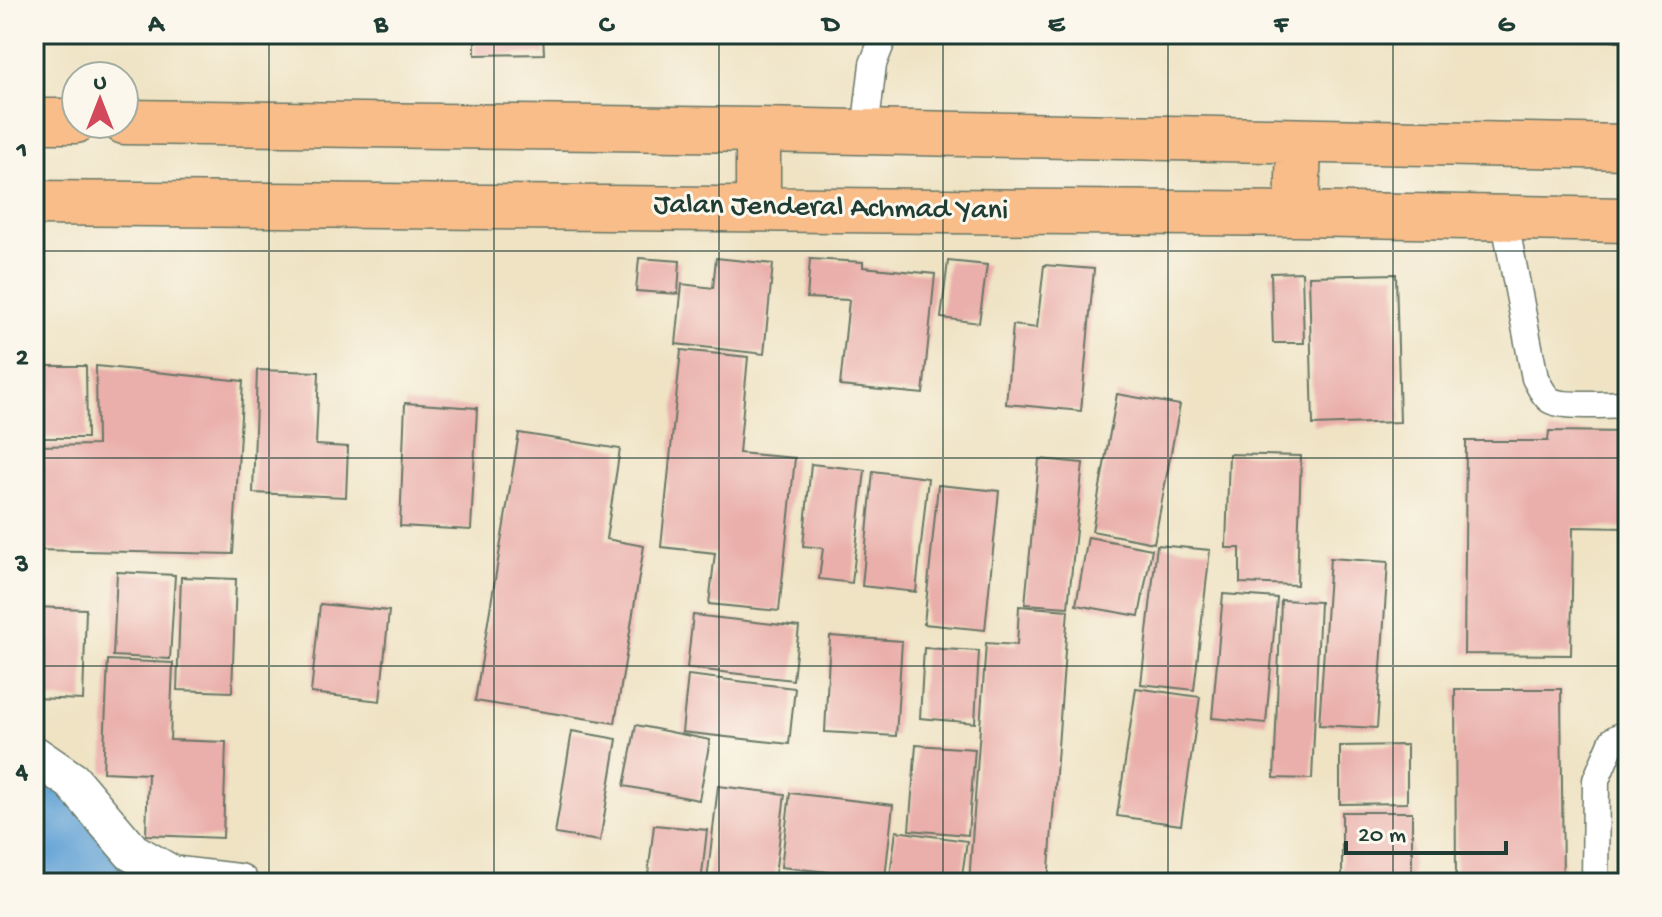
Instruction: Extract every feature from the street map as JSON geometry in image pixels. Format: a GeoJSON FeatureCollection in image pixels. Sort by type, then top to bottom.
{"type":"FeatureCollection","features":[{"type":"Feature","properties":{"kind":"highway"},"geometry":{"type":"LineString","coordinates":[[34,121],[60,121]]}},
{"type":"Feature","properties":{"kind":"highway"},"geometry":{"type":"LineString","coordinates":[[140,122],[758,130],[1628,147]]}},
{"type":"Feature","properties":{"kind":"highway"},"geometry":{"type":"LineString","coordinates":[[758,130],[758,209]]}},
{"type":"Feature","properties":{"kind":"highway"},"geometry":{"type":"LineString","coordinates":[[1297,214],[1299,141]]}},
{"type":"Feature","properties":{"kind":"highway","name":"Jalan Jenderal Achmad Yani"},"geometry":{"type":"LineString","coordinates":[[34,203],[1297,214],[1628,220]]}},
{"type":"Feature","properties":{"kind":"street"},"geometry":{"type":"LineString","coordinates":[[34,755],[72,781],[132,852],[172,875],[239,883]]}},
{"type":"Feature","properties":{"kind":"lane"},"geometry":{"type":"LineString","coordinates":[[865,132],[873,64],[884,36]]}},
{"type":"Feature","properties":{"kind":"lane"},"geometry":{"type":"LineString","coordinates":[[1504,217],[1535,378],[1542,391],[1550,400],[1561,404],[1628,404]]}},
{"type":"Feature","properties":{"kind":"lane"},"geometry":{"type":"LineString","coordinates":[[1595,883],[1596,780],[1613,740],[1628,732]]}},
{"type":"Feature","properties":{"kind":"building"},"geometry":{"type":"Polygon","coordinates":[[[475,34],[543,34],[544,54],[475,55],[475,34]]]}},
{"type":"Feature","properties":{"kind":"building"},"geometry":{"type":"Polygon","coordinates":[[[1593,34],[1628,34],[1628,42],[1592,39],[1593,34]]]}},
{"type":"Feature","properties":{"kind":"building"},"geometry":{"type":"Polygon","coordinates":[[[639,258],[680,261],[678,294],[636,291],[639,258]]]}},
{"type":"Feature","properties":{"kind":"building"},"geometry":{"type":"Polygon","coordinates":[[[716,258],[773,264],[764,354],[676,344],[682,284],[713,288],[716,258]]]}},
{"type":"Feature","properties":{"kind":"building"},"geometry":{"type":"Polygon","coordinates":[[[810,259],[863,262],[863,267],[935,274],[923,394],[840,386],[849,300],[807,298],[810,259]]]}},
{"type":"Feature","properties":{"kind":"building"},"geometry":{"type":"Polygon","coordinates":[[[948,261],[987,265],[979,323],[941,318],[948,261]]]}},
{"type":"Feature","properties":{"kind":"building"},"geometry":{"type":"Polygon","coordinates":[[[1044,265],[1094,269],[1081,411],[1006,404],[1013,325],[1037,328],[1044,265]]]}},
{"type":"Feature","properties":{"kind":"building"},"geometry":{"type":"Polygon","coordinates":[[[1302,272],[1304,343],[1273,343],[1271,273],[1302,272]]]}},
{"type":"Feature","properties":{"kind":"building"},"geometry":{"type":"Polygon","coordinates":[[[1396,274],[1400,422],[1313,425],[1309,276],[1396,274]]]}},
{"type":"Feature","properties":{"kind":"building"},"geometry":{"type":"Polygon","coordinates":[[[681,350],[748,357],[739,453],[795,458],[779,611],[709,604],[715,553],[661,547],[681,350]]]}},
{"type":"Feature","properties":{"kind":"building"},"geometry":{"type":"Polygon","coordinates":[[[34,366],[86,366],[87,438],[34,438],[34,366]]]}},
{"type":"Feature","properties":{"kind":"building"},"geometry":{"type":"Polygon","coordinates":[[[96,366],[243,381],[233,554],[34,550],[34,446],[97,445],[96,366]]]}},
{"type":"Feature","properties":{"kind":"building"},"geometry":{"type":"Polygon","coordinates":[[[257,370],[319,372],[316,445],[348,447],[346,497],[253,493],[257,370]]]}},
{"type":"Feature","properties":{"kind":"building"},"geometry":{"type":"Polygon","coordinates":[[[1117,394],[1180,405],[1154,543],[1092,531],[1117,394]]]}},
{"type":"Feature","properties":{"kind":"building"},"geometry":{"type":"Polygon","coordinates":[[[405,403],[477,408],[471,530],[400,526],[405,403]]]}},
{"type":"Feature","properties":{"kind":"building"},"geometry":{"type":"Polygon","coordinates":[[[1549,431],[1628,432],[1628,528],[1573,527],[1571,655],[1464,654],[1466,441],[1548,441],[1549,431]]]}},
{"type":"Feature","properties":{"kind":"building"},"geometry":{"type":"Polygon","coordinates":[[[519,433],[620,449],[606,539],[644,546],[615,723],[475,701],[519,433]]]}},
{"type":"Feature","properties":{"kind":"building"},"geometry":{"type":"Polygon","coordinates":[[[1229,454],[1301,456],[1297,585],[1240,583],[1240,548],[1226,548],[1229,454]]]}},
{"type":"Feature","properties":{"kind":"building"},"geometry":{"type":"Polygon","coordinates":[[[1039,459],[1083,463],[1068,607],[1025,604],[1039,459]]]}},
{"type":"Feature","properties":{"kind":"building"},"geometry":{"type":"Polygon","coordinates":[[[811,464],[865,470],[852,583],[819,579],[823,548],[803,546],[811,464]]]}},
{"type":"Feature","properties":{"kind":"building"},"geometry":{"type":"Polygon","coordinates":[[[873,471],[928,478],[916,592],[862,586],[873,471]]]}},
{"type":"Feature","properties":{"kind":"building"},"geometry":{"type":"Polygon","coordinates":[[[938,485],[999,491],[985,630],[924,624],[938,485]]]}},
{"type":"Feature","properties":{"kind":"building"},"geometry":{"type":"Polygon","coordinates":[[[1088,537],[1152,549],[1139,616],[1076,605],[1088,537]]]}},
{"type":"Feature","properties":{"kind":"building"},"geometry":{"type":"Polygon","coordinates":[[[1157,545],[1210,550],[1194,690],[1141,684],[1157,545]]]}},
{"type":"Feature","properties":{"kind":"building"},"geometry":{"type":"Polygon","coordinates":[[[1330,558],[1388,562],[1377,728],[1319,725],[1330,558]]]}},
{"type":"Feature","properties":{"kind":"building"},"geometry":{"type":"Polygon","coordinates":[[[117,572],[175,575],[170,659],[113,656],[117,572]]]}},
{"type":"Feature","properties":{"kind":"building"},"geometry":{"type":"Polygon","coordinates":[[[181,577],[236,579],[232,692],[177,690],[181,577]]]}},
{"type":"Feature","properties":{"kind":"building"},"geometry":{"type":"Polygon","coordinates":[[[1223,594],[1277,598],[1266,723],[1212,718],[1223,594]]]}},
{"type":"Feature","properties":{"kind":"building"},"geometry":{"type":"Polygon","coordinates":[[[1281,600],[1320,602],[1312,779],[1274,778],[1281,600]]]}},
{"type":"Feature","properties":{"kind":"building"},"geometry":{"type":"Polygon","coordinates":[[[320,604],[389,611],[380,701],[311,693],[320,604]]]}},
{"type":"Feature","properties":{"kind":"building"},"geometry":{"type":"Polygon","coordinates":[[[1019,606],[1068,610],[1048,883],[969,883],[986,643],[1017,645],[1019,606]]]}},
{"type":"Feature","properties":{"kind":"building"},"geometry":{"type":"Polygon","coordinates":[[[34,607],[86,609],[83,700],[34,698],[34,607]]]}},
{"type":"Feature","properties":{"kind":"building"},"geometry":{"type":"Polygon","coordinates":[[[693,615],[799,627],[793,680],[687,668],[693,615]]]}},
{"type":"Feature","properties":{"kind":"building"},"geometry":{"type":"Polygon","coordinates":[[[830,636],[902,641],[896,736],[825,732],[830,636]]]}},
{"type":"Feature","properties":{"kind":"building"},"geometry":{"type":"Polygon","coordinates":[[[924,648],[979,651],[975,723],[920,718],[924,648]]]}},
{"type":"Feature","properties":{"kind":"building"},"geometry":{"type":"Polygon","coordinates":[[[108,660],[173,663],[170,740],[226,742],[223,838],[146,835],[148,774],[103,772],[108,660]]]}},
{"type":"Feature","properties":{"kind":"building"},"geometry":{"type":"Polygon","coordinates":[[[688,675],[795,688],[789,744],[682,732],[688,675]]]}},
{"type":"Feature","properties":{"kind":"building"},"geometry":{"type":"Polygon","coordinates":[[[1136,688],[1200,697],[1181,825],[1117,816],[1136,688]]]}},
{"type":"Feature","properties":{"kind":"building"},"geometry":{"type":"Polygon","coordinates":[[[1455,689],[1561,689],[1563,883],[1456,883],[1455,689]]]}},
{"type":"Feature","properties":{"kind":"building"},"geometry":{"type":"Polygon","coordinates":[[[636,725],[710,740],[699,800],[624,786],[636,725]]]}},
{"type":"Feature","properties":{"kind":"building"},"geometry":{"type":"Polygon","coordinates":[[[572,731],[617,739],[600,841],[555,834],[572,731]]]}},
{"type":"Feature","properties":{"kind":"building"},"geometry":{"type":"Polygon","coordinates":[[[916,745],[975,749],[968,835],[909,830],[916,745]]]}},
{"type":"Feature","properties":{"kind":"building"},"geometry":{"type":"Polygon","coordinates":[[[1407,745],[1407,803],[1340,804],[1340,746],[1407,745]]]}},
{"type":"Feature","properties":{"kind":"building"},"geometry":{"type":"Polygon","coordinates":[[[718,786],[785,794],[774,883],[707,881],[718,786]]]}},
{"type":"Feature","properties":{"kind":"building"},"geometry":{"type":"Polygon","coordinates":[[[790,793],[893,805],[885,878],[781,867],[790,793]]]}},
{"type":"Feature","properties":{"kind":"building"},"geometry":{"type":"Polygon","coordinates":[[[1342,812],[1412,812],[1412,878],[1342,878],[1342,812]]]}},
{"type":"Feature","properties":{"kind":"building"},"geometry":{"type":"Polygon","coordinates":[[[654,825],[707,830],[701,883],[647,883],[654,825]]]}},
{"type":"Feature","properties":{"kind":"building"},"geometry":{"type":"Polygon","coordinates":[[[896,831],[967,841],[961,883],[889,883],[896,831]]]}},
{"type":"Feature","properties":{"kind":"waterway"},"geometry":{"type":"LineString","coordinates":[[34,816],[117,883]]}}]}
